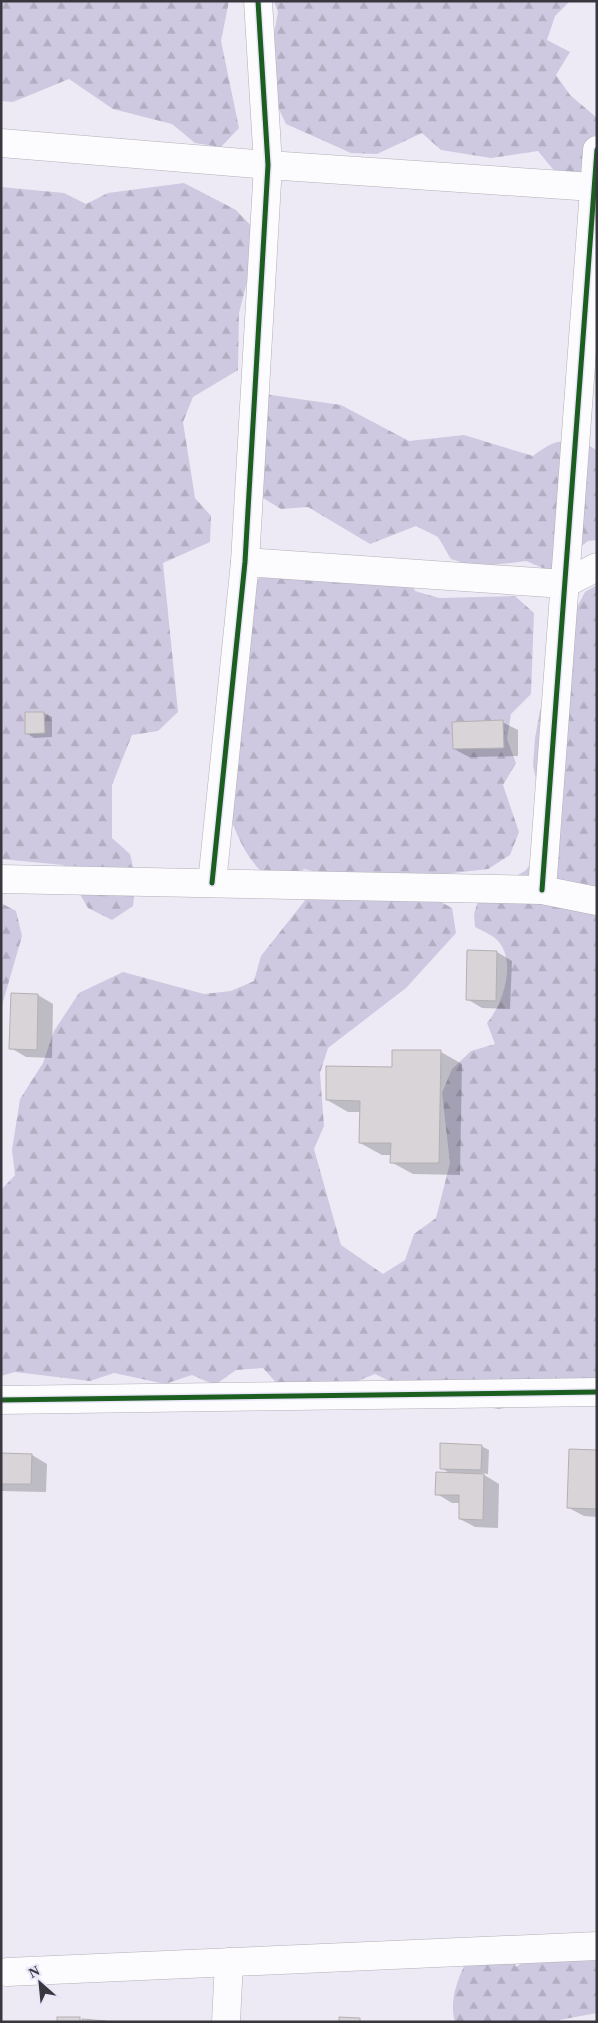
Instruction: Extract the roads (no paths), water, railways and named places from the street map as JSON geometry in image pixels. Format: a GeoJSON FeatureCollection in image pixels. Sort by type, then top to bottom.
{"type":"FeatureCollection","features":[{"type":"Feature","properties":{"kind":"street"},"geometry":{"type":"LineString","coordinates":[[212,883],[245,562],[268,165],[258,1]]}},
{"type":"Feature","properties":{"kind":"street"},"geometry":{"type":"LineString","coordinates":[[1,143],[268,165],[593,187]]}},
{"type":"Feature","properties":{"kind":"street"},"geometry":{"type":"LineString","coordinates":[[542,890],[597,150]]}},
{"type":"Feature","properties":{"kind":"street"},"geometry":{"type":"LineString","coordinates":[[245,562],[564,584],[597,567]]}},
{"type":"Feature","properties":{"kind":"street"},"geometry":{"type":"LineString","coordinates":[[1,879],[542,890],[597,901]]}},
{"type":"Feature","properties":{"kind":"street"},"geometry":{"type":"LineString","coordinates":[[1,1400],[597,1392]]}},
{"type":"Feature","properties":{"kind":"street"},"geometry":{"type":"LineString","coordinates":[[7,1972],[597,1946]]}},
{"type":"Feature","properties":{"kind":"street"},"geometry":{"type":"LineString","coordinates":[[226,2022],[229,1962]]}}]}
